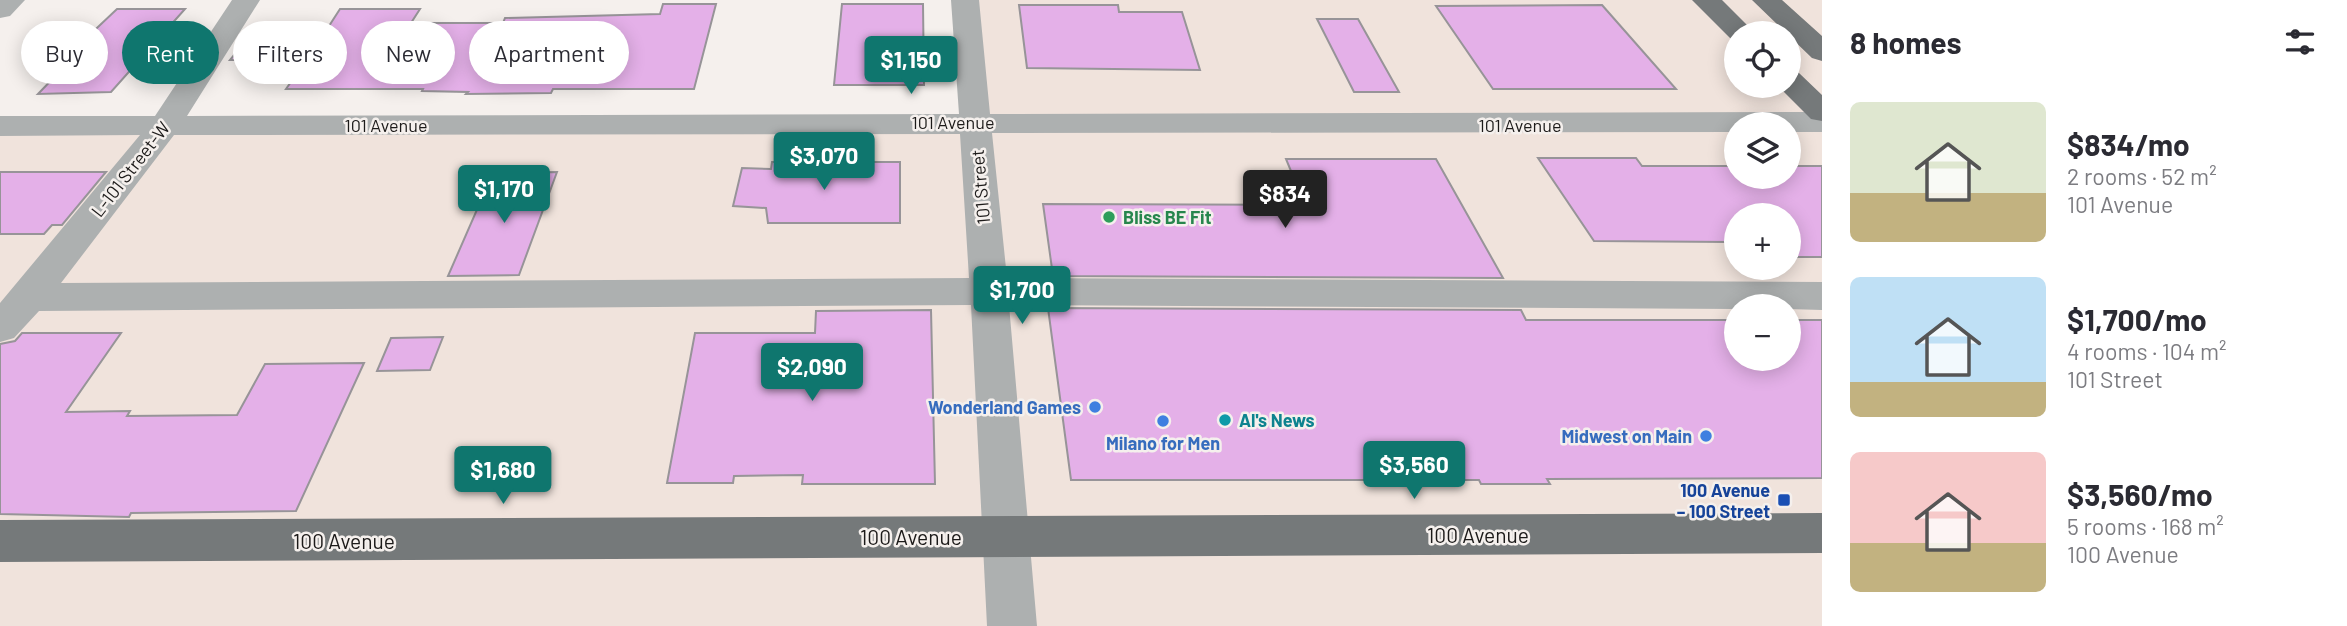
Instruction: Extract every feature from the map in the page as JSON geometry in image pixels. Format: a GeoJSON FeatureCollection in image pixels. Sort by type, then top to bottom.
{"type":"FeatureCollection","features":[{"type":"Feature","properties":{"kind":"main road"},"geometry":{"type":"LineString","coordinates":[[1706,0],[1728,21]]}},
{"type":"Feature","properties":{"kind":"main road"},"geometry":{"type":"LineString","coordinates":[[1766,0],[1822,51]]}},
{"type":"Feature","properties":{"kind":"main road"},"geometry":{"type":"LineString","coordinates":[[1801,92],[1822,112]]}},
{"type":"Feature","properties":{"kind":"main road","name":"100 Avenue"},"geometry":{"type":"LineString","coordinates":[[0,541],[1822,533]]}},
{"type":"Feature","properties":{"kind":"street"},"geometry":{"type":"LineString","coordinates":[[0,10],[11,0]]}},
{"type":"Feature","properties":{"kind":"street","name":"L-101 Street-W"},"geometry":{"type":"LineString","coordinates":[[0,328],[37,287],[164,127],[246,0]]}},
{"type":"Feature","properties":{"kind":"street","name":"101 Street"},"geometry":{"type":"LineString","coordinates":[[965,0],[989,291],[1012,626]]}},
{"type":"Feature","properties":{"kind":"street","name":"101 Avenue"},"geometry":{"type":"LineString","coordinates":[[0,126],[974,122],[1516,125],[1822,122]]}},
{"type":"Feature","properties":{"kind":"street"},"geometry":{"type":"LineString","coordinates":[[26,297],[989,291],[1822,296]]}},
{"type":"Feature","properties":{"kind":"shaded area"},"geometry":{"type":"Polygon","coordinates":[[[965,0],[1822,0],[1822,626],[0,626],[0,126],[973,122],[965,0]]]}},
{"type":"Feature","properties":{"kind":"building"},"geometry":{"type":"Polygon","coordinates":[[[663,4],[716,4],[694,89],[553,89],[551,93],[466,94],[468,92],[422,91],[423,89],[286,89],[290,84],[347,84],[347,21],[332,21],[340,9],[420,9],[412,21],[361,21],[361,84],[455,84],[455,23],[469,23],[469,84],[629,84],[629,21],[504,21],[505,18],[660,14],[663,4]]]}},
{"type":"Feature","properties":{"kind":"building"},"geometry":{"type":"Polygon","coordinates":[[[842,4],[923,4],[924,85],[834,85],[842,4]]]}},
{"type":"Feature","properties":{"kind":"building"},"geometry":{"type":"Polygon","coordinates":[[[1019,5],[1118,5],[1119,12],[1182,12],[1200,70],[1027,68],[1019,5]]]}},
{"type":"Feature","properties":{"kind":"building"},"geometry":{"type":"Polygon","coordinates":[[[1602,5],[1676,89],[1493,89],[1436,6],[1602,5]]]}},
{"type":"Feature","properties":{"kind":"building"},"geometry":{"type":"Polygon","coordinates":[[[117,9],[185,9],[174,21],[122,21],[122,80],[111,92],[38,94],[48,84],[108,84],[108,21],[104,21],[117,9]]]}},
{"type":"Feature","properties":{"kind":"building"},"geometry":{"type":"Polygon","coordinates":[[[1317,19],[1358,19],[1399,92],[1354,92],[1317,19]]]}},
{"type":"Feature","properties":{"kind":"building"},"geometry":{"type":"Polygon","coordinates":[[[1538,158],[1636,158],[1642,166],[1724,166],[1724,189],[1801,189],[1801,166],[1822,166],[1822,257],[1801,257],[1801,203],[1724,203],[1724,242],[1594,241],[1538,158]]]}},
{"type":"Feature","properties":{"kind":"building"},"geometry":{"type":"Polygon","coordinates":[[[1286,159],[1436,159],[1503,278],[1053,276],[1043,204],[1305,205],[1286,159]]]}},
{"type":"Feature","properties":{"kind":"building"},"geometry":{"type":"Polygon","coordinates":[[[772,162],[900,162],[900,223],[768,223],[766,208],[733,206],[742,168],[771,169],[772,162]]]}},
{"type":"Feature","properties":{"kind":"building"},"geometry":{"type":"Polygon","coordinates":[[[0,172],[106,172],[62,225],[52,225],[44,234],[0,234],[0,172]]]}},
{"type":"Feature","properties":{"kind":"building"},"geometry":{"type":"Polygon","coordinates":[[[557,172],[519,275],[448,276],[493,173],[557,172]]]}},
{"type":"Feature","properties":{"kind":"building"},"geometry":{"type":"Polygon","coordinates":[[[1048,308],[1521,310],[1526,320],[1724,320],[1724,371],[1801,371],[1801,320],[1822,320],[1822,478],[1547,479],[1550,484],[1481,484],[1479,480],[1071,480],[1048,308]]]}},
{"type":"Feature","properties":{"kind":"building"},"geometry":{"type":"Polygon","coordinates":[[[931,310],[935,484],[802,484],[803,475],[734,476],[733,483],[667,483],[695,333],[815,333],[816,311],[931,310]]]}},
{"type":"Feature","properties":{"kind":"building"},"geometry":{"type":"Polygon","coordinates":[[[22,333],[121,333],[66,412],[130,411],[127,416],[237,415],[265,364],[364,363],[296,511],[131,513],[129,517],[0,514],[0,344],[15,341],[22,333]]]}},
{"type":"Feature","properties":{"kind":"building"},"geometry":{"type":"Polygon","coordinates":[[[443,337],[430,370],[377,371],[391,338],[443,337]]]}},
{"type":"Feature","properties":{"kind":"place","name":"Bliss BE Fit"},"geometry":{"type":"Point","coordinates":[1109,217]}},
{"type":"Feature","properties":{"kind":"place","name":"Wonderland Games"},"geometry":{"type":"Point","coordinates":[1095,407]}},
{"type":"Feature","properties":{"kind":"place","name":"Al's News"},"geometry":{"type":"Point","coordinates":[1225,420]}},
{"type":"Feature","properties":{"kind":"place","name":"Milano for Men"},"geometry":{"type":"Point","coordinates":[1163,421]}},
{"type":"Feature","properties":{"kind":"place","name":"Midwest on Main"},"geometry":{"type":"Point","coordinates":[1706,436]}},
{"type":"Feature","properties":{"kind":"place","name":"100 Avenue – 100 Street"},"geometry":{"type":"Point","coordinates":[1784,500]}}]}
